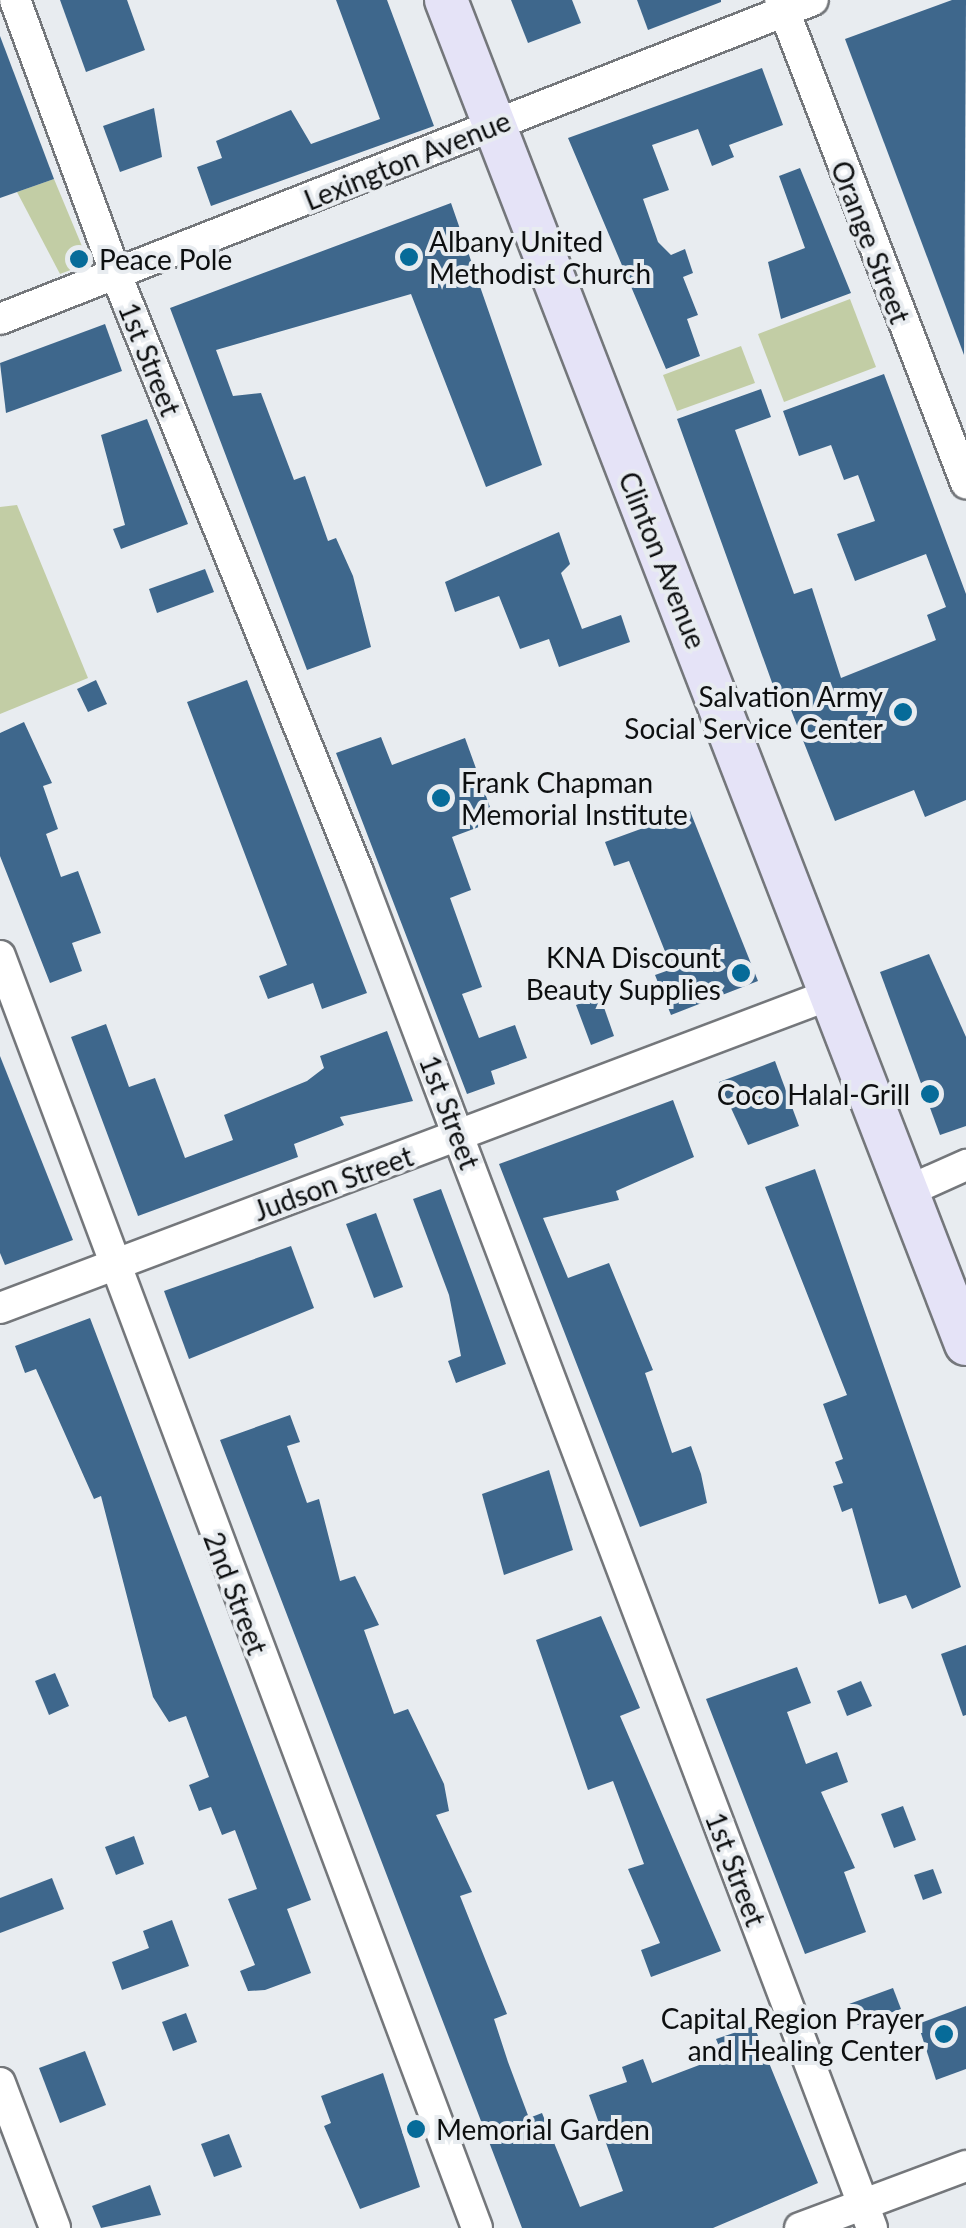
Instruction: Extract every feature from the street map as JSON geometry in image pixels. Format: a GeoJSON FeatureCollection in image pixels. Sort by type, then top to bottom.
{"type":"FeatureCollection","features":[{"type":"Feature","properties":{"kind":"street","name":"1st Street"},"geometry":{"type":"LineString","coordinates":[[16,0],[117,277],[459,1136],[868,2217]]}},
{"type":"Feature","properties":{"kind":"street","name":"Clinton Avenue"},"geometry":{"type":"LineString","coordinates":[[446,0],[491,127],[834,993],[966,1344]]}},
{"type":"Feature","properties":{"kind":"street","name":"Lexington Avenue"},"geometry":{"type":"LineString","coordinates":[[0,320],[491,127],[782,5],[813,0]]}},
{"type":"Feature","properties":{"kind":"street","name":"Orange Street"},"geometry":{"type":"LineString","coordinates":[[782,5],[966,483]]}},
{"type":"Feature","properties":{"kind":"street","name":"2nd Street"},"geometry":{"type":"LineString","coordinates":[[0,956],[478,2228]]}},
{"type":"Feature","properties":{"kind":"street","name":"Judson Street"},"geometry":{"type":"LineString","coordinates":[[0,1308],[834,993]]}},
{"type":"Feature","properties":{"kind":"street"},"geometry":{"type":"LineString","coordinates":[[908,1190],[966,1166]]}},
{"type":"Feature","properties":{"kind":"street"},"geometry":{"type":"LineString","coordinates":[[0,2082],[56,2228]]}},
{"type":"Feature","properties":{"kind":"street"},"geometry":{"type":"LineString","coordinates":[[800,2228],[868,2217],[966,2166]]}},
{"type":"Feature","properties":{"kind":"green space"},"geometry":{"type":"Polygon","coordinates":[[[54,179],[89,263],[60,274],[17,192],[54,179]]]}},
{"type":"Feature","properties":{"kind":"green space"},"geometry":{"type":"Polygon","coordinates":[[[850,299],[876,367],[784,402],[758,334],[850,299]]]}},
{"type":"Feature","properties":{"kind":"green space"},"geometry":{"type":"Polygon","coordinates":[[[741,346],[755,383],[677,411],[663,375],[741,346]]]}},
{"type":"Feature","properties":{"kind":"green space"},"geometry":{"type":"Polygon","coordinates":[[[17,505],[88,678],[0,714],[0,507],[17,505]]]}},
{"type":"Feature","properties":{"kind":"building"},"geometry":{"type":"Polygon","coordinates":[[[60,0],[127,0],[145,50],[86,72],[60,0]]]}},
{"type":"Feature","properties":{"kind":"building"},"geometry":{"type":"Polygon","coordinates":[[[336,0],[387,0],[434,126],[211,206],[197,167],[222,158],[216,141],[291,110],[311,144],[380,119],[336,0]]]}},
{"type":"Feature","properties":{"kind":"building"},"geometry":{"type":"Polygon","coordinates":[[[511,0],[572,0],[581,23],[528,43],[511,0]]]}},
{"type":"Feature","properties":{"kind":"building"},"geometry":{"type":"Polygon","coordinates":[[[637,0],[721,0],[721,2],[648,30],[637,0]]]}},
{"type":"Feature","properties":{"kind":"building"},"geometry":{"type":"Polygon","coordinates":[[[952,0],[966,0],[964,355],[845,39],[952,0]]]}},
{"type":"Feature","properties":{"kind":"building"},"geometry":{"type":"Polygon","coordinates":[[[0,36],[54,179],[0,198],[0,36]]]}},
{"type":"Feature","properties":{"kind":"building"},"geometry":{"type":"Polygon","coordinates":[[[762,68],[783,125],[729,145],[734,157],[712,166],[698,129],[652,145],[669,190],[643,199],[658,242],[671,255],[685,249],[693,273],[683,277],[698,315],[687,319],[700,356],[666,369],[568,138],[762,68]]]}},
{"type":"Feature","properties":{"kind":"building"},"geometry":{"type":"Polygon","coordinates":[[[154,108],[162,157],[120,172],[103,126],[154,108]]]}},
{"type":"Feature","properties":{"kind":"building"},"geometry":{"type":"Polygon","coordinates":[[[800,168],[851,293],[781,319],[768,262],[805,248],[779,176],[800,168]]]}},
{"type":"Feature","properties":{"kind":"building"},"geometry":{"type":"Polygon","coordinates":[[[451,203],[542,465],[486,487],[411,294],[216,350],[233,396],[261,393],[294,480],[305,476],[328,541],[336,538],[353,576],[371,647],[307,670],[170,308],[451,203]]]}},
{"type":"Feature","properties":{"kind":"building"},"geometry":{"type":"Polygon","coordinates":[[[105,324],[122,371],[6,413],[0,363],[105,324]]]}},
{"type":"Feature","properties":{"kind":"building"},"geometry":{"type":"Polygon","coordinates":[[[884,374],[966,594],[966,800],[925,817],[914,790],[835,821],[787,700],[779,702],[677,419],[761,389],[771,417],[735,430],[794,594],[812,588],[841,678],[936,640],[927,615],[946,607],[926,554],[855,581],[837,534],[875,521],[858,475],[844,480],[831,445],[799,456],[783,411],[884,374]]]}},
{"type":"Feature","properties":{"kind":"building"},"geometry":{"type":"Polygon","coordinates":[[[147,419],[188,524],[121,549],[113,529],[125,525],[101,435],[147,419]]]}},
{"type":"Feature","properties":{"kind":"building"},"geometry":{"type":"Polygon","coordinates":[[[559,532],[570,564],[561,573],[582,629],[621,615],[630,642],[559,667],[549,639],[520,649],[499,596],[455,612],[445,582],[559,532]]]}},
{"type":"Feature","properties":{"kind":"building"},"geometry":{"type":"Polygon","coordinates":[[[205,569],[214,592],[157,613],[149,589],[205,569]]]}},
{"type":"Feature","properties":{"kind":"building"},"geometry":{"type":"Polygon","coordinates":[[[96,680],[107,704],[88,712],[77,689],[96,680]]]}},
{"type":"Feature","properties":{"kind":"building"},"geometry":{"type":"Polygon","coordinates":[[[247,680],[367,993],[322,1009],[313,983],[268,999],[259,976],[287,965],[187,702],[247,680]]]}},
{"type":"Feature","properties":{"kind":"building"},"geometry":{"type":"Polygon","coordinates":[[[24,722],[52,783],[43,786],[58,829],[46,834],[61,877],[78,871],[101,933],[72,943],[82,971],[50,983],[0,856],[0,733],[24,722]]]}},
{"type":"Feature","properties":{"kind":"building"},"geometry":{"type":"Polygon","coordinates":[[[381,737],[392,765],[465,738],[495,821],[452,837],[471,890],[450,898],[482,987],[462,994],[479,1038],[515,1025],[527,1058],[491,1071],[495,1084],[467,1094],[336,753],[381,737]]]}},
{"type":"Feature","properties":{"kind":"building"},"geometry":{"type":"Polygon","coordinates":[[[690,811],[758,981],[671,1015],[655,975],[672,969],[629,861],[614,866],[605,842],[690,811]]]}},
{"type":"Feature","properties":{"kind":"building"},"geometry":{"type":"Polygon","coordinates":[[[929,954],[966,1037],[966,1126],[940,1135],[880,972],[929,954]]]}},
{"type":"Feature","properties":{"kind":"building"},"geometry":{"type":"Polygon","coordinates":[[[600,996],[614,1036],[591,1045],[576,1005],[600,996]]]}},
{"type":"Feature","properties":{"kind":"building"},"geometry":{"type":"Polygon","coordinates":[[[106,1024],[129,1087],[155,1078],[185,1158],[233,1140],[224,1115],[307,1081],[324,1068],[320,1056],[387,1031],[413,1101],[340,1117],[344,1125],[294,1144],[298,1157],[138,1216],[71,1037],[106,1024]]]}},
{"type":"Feature","properties":{"kind":"building"},"geometry":{"type":"Polygon","coordinates":[[[0,1056],[73,1240],[5,1265],[0,1253],[0,1056]]]}},
{"type":"Feature","properties":{"kind":"building"},"geometry":{"type":"Polygon","coordinates":[[[775,1061],[799,1126],[748,1145],[719,1082],[775,1061]]]}},
{"type":"Feature","properties":{"kind":"building"},"geometry":{"type":"Polygon","coordinates":[[[673,1100],[694,1157],[616,1191],[619,1200],[543,1218],[568,1278],[609,1263],[653,1370],[645,1373],[672,1453],[691,1446],[701,1474],[707,1503],[640,1527],[499,1164],[673,1100]]]}},
{"type":"Feature","properties":{"kind":"building"},"geometry":{"type":"Polygon","coordinates":[[[815,1169],[961,1587],[912,1609],[906,1595],[879,1604],[852,1508],[842,1512],[833,1486],[843,1483],[835,1462],[843,1459],[823,1404],[847,1395],[765,1187],[815,1169]]]}},
{"type":"Feature","properties":{"kind":"building"},"geometry":{"type":"Polygon","coordinates":[[[441,1189],[506,1364],[456,1383],[448,1361],[461,1356],[449,1295],[413,1199],[441,1189]]]}},
{"type":"Feature","properties":{"kind":"building"},"geometry":{"type":"Polygon","coordinates":[[[376,1213],[403,1287],[374,1298],[346,1224],[376,1213]]]}},
{"type":"Feature","properties":{"kind":"building"},"geometry":{"type":"Polygon","coordinates":[[[291,1246],[314,1308],[189,1359],[164,1291],[291,1246]]]}},
{"type":"Feature","properties":{"kind":"building"},"geometry":{"type":"Polygon","coordinates":[[[90,1318],[311,1900],[287,1909],[311,1973],[265,1990],[248,1991],[240,1971],[255,1965],[228,1899],[257,1889],[235,1830],[222,1835],[211,1807],[199,1811],[189,1785],[209,1777],[186,1716],[169,1722],[153,1697],[101,1496],[94,1499],[36,1369],[25,1373],[15,1346],[90,1318]]]}},
{"type":"Feature","properties":{"kind":"building"},"geometry":{"type":"Polygon","coordinates":[[[290,1415],[300,1442],[287,1446],[307,1503],[319,1499],[340,1581],[355,1576],[379,1625],[364,1630],[394,1714],[408,1709],[444,1784],[449,1811],[436,1815],[472,1892],[460,1896],[507,2014],[494,2019],[508,2062],[529,2118],[542,2113],[580,2207],[623,2191],[589,2095],[627,2082],[622,2067],[643,2059],[652,2083],[723,2056],[716,2039],[754,2026],[818,2183],[713,2228],[522,2228],[220,1440],[290,1415]]]}},
{"type":"Feature","properties":{"kind":"building"},"geometry":{"type":"Polygon","coordinates":[[[549,1470],[573,1550],[504,1575],[482,1494],[549,1470]]]}},
{"type":"Feature","properties":{"kind":"building"},"geometry":{"type":"Polygon","coordinates":[[[601,1616],[640,1708],[620,1716],[721,1951],[651,1977],[641,1950],[660,1943],[628,1869],[644,1864],[613,1781],[588,1790],[536,1640],[601,1616]]]}},
{"type":"Feature","properties":{"kind":"building"},"geometry":{"type":"Polygon","coordinates":[[[966,1645],[966,1715],[963,1716],[941,1654],[966,1645]]]}},
{"type":"Feature","properties":{"kind":"building"},"geometry":{"type":"Polygon","coordinates":[[[797,1667],[811,1703],[787,1712],[806,1764],[837,1752],[848,1782],[821,1792],[855,1868],[844,1872],[866,1932],[805,1954],[706,1699],[797,1667]]]}},
{"type":"Feature","properties":{"kind":"building"},"geometry":{"type":"Polygon","coordinates":[[[55,1673],[69,1706],[49,1715],[35,1681],[55,1673]]]}},
{"type":"Feature","properties":{"kind":"building"},"geometry":{"type":"Polygon","coordinates":[[[861,1681],[872,1706],[847,1716],[837,1691],[861,1681]]]}},
{"type":"Feature","properties":{"kind":"building"},"geometry":{"type":"Polygon","coordinates":[[[903,1806],[916,1840],[894,1848],[881,1814],[903,1806]]]}},
{"type":"Feature","properties":{"kind":"building"},"geometry":{"type":"Polygon","coordinates":[[[134,1836],[144,1864],[116,1875],[105,1847],[134,1836]]]}},
{"type":"Feature","properties":{"kind":"building"},"geometry":{"type":"Polygon","coordinates":[[[933,1869],[942,1893],[923,1900],[914,1875],[933,1869]]]}},
{"type":"Feature","properties":{"kind":"building"},"geometry":{"type":"Polygon","coordinates":[[[52,1878],[64,1909],[0,1933],[0,1898],[52,1878]]]}},
{"type":"Feature","properties":{"kind":"building"},"geometry":{"type":"Polygon","coordinates":[[[172,1920],[189,1966],[122,1990],[112,1962],[149,1948],[143,1931],[172,1920]]]}},
{"type":"Feature","properties":{"kind":"building"},"geometry":{"type":"Polygon","coordinates":[[[893,1988],[901,2009],[857,2025],[849,2004],[893,1988]]]}},
{"type":"Feature","properties":{"kind":"building","name":"Capital Region Prayer and Healing Center"},"geometry":{"type":"Polygon","coordinates":[[[966,2006],[966,2069],[936,2080],[918,2024],[966,2006]]]}},
{"type":"Feature","properties":{"kind":"building"},"geometry":{"type":"Polygon","coordinates":[[[186,2013],[197,2042],[173,2051],[162,2022],[186,2013]]]}},
{"type":"Feature","properties":{"kind":"building"},"geometry":{"type":"Polygon","coordinates":[[[85,2051],[106,2105],[60,2123],[39,2068],[85,2051]]]}},
{"type":"Feature","properties":{"kind":"building"},"geometry":{"type":"Polygon","coordinates":[[[383,2073],[420,2187],[360,2209],[324,2126],[331,2123],[321,2096],[383,2073]]]}},
{"type":"Feature","properties":{"kind":"building"},"geometry":{"type":"Polygon","coordinates":[[[229,2134],[242,2167],[214,2177],[201,2144],[229,2134]]]}},
{"type":"Feature","properties":{"kind":"building"},"geometry":{"type":"Polygon","coordinates":[[[150,2185],[161,2215],[101,2228],[92,2206],[150,2185]]]}},
{"type":"Feature","properties":{"kind":"place","name":"Albany United Methodist Church"},"geometry":{"type":"Point","coordinates":[409,257]}},
{"type":"Feature","properties":{"kind":"place","name":"Peace Pole"},"geometry":{"type":"Point","coordinates":[79,259]}},
{"type":"Feature","properties":{"kind":"place","name":"Salvation Army Social Service Center"},"geometry":{"type":"Point","coordinates":[903,712]}},
{"type":"Feature","properties":{"kind":"place","name":"Frank Chapman Memorial Institute"},"geometry":{"type":"Point","coordinates":[441,798]}},
{"type":"Feature","properties":{"kind":"place","name":"KNA Discount Beauty Supplies"},"geometry":{"type":"Point","coordinates":[741,973]}},
{"type":"Feature","properties":{"kind":"place","name":"Coco Halal-Grill"},"geometry":{"type":"Point","coordinates":[930,1094]}},
{"type":"Feature","properties":{"kind":"place","name":"Capital Region Prayer and Healing Center"},"geometry":{"type":"Point","coordinates":[944,2034]}},
{"type":"Feature","properties":{"kind":"place","name":"Memorial Garden"},"geometry":{"type":"Point","coordinates":[416,2129]}}]}
